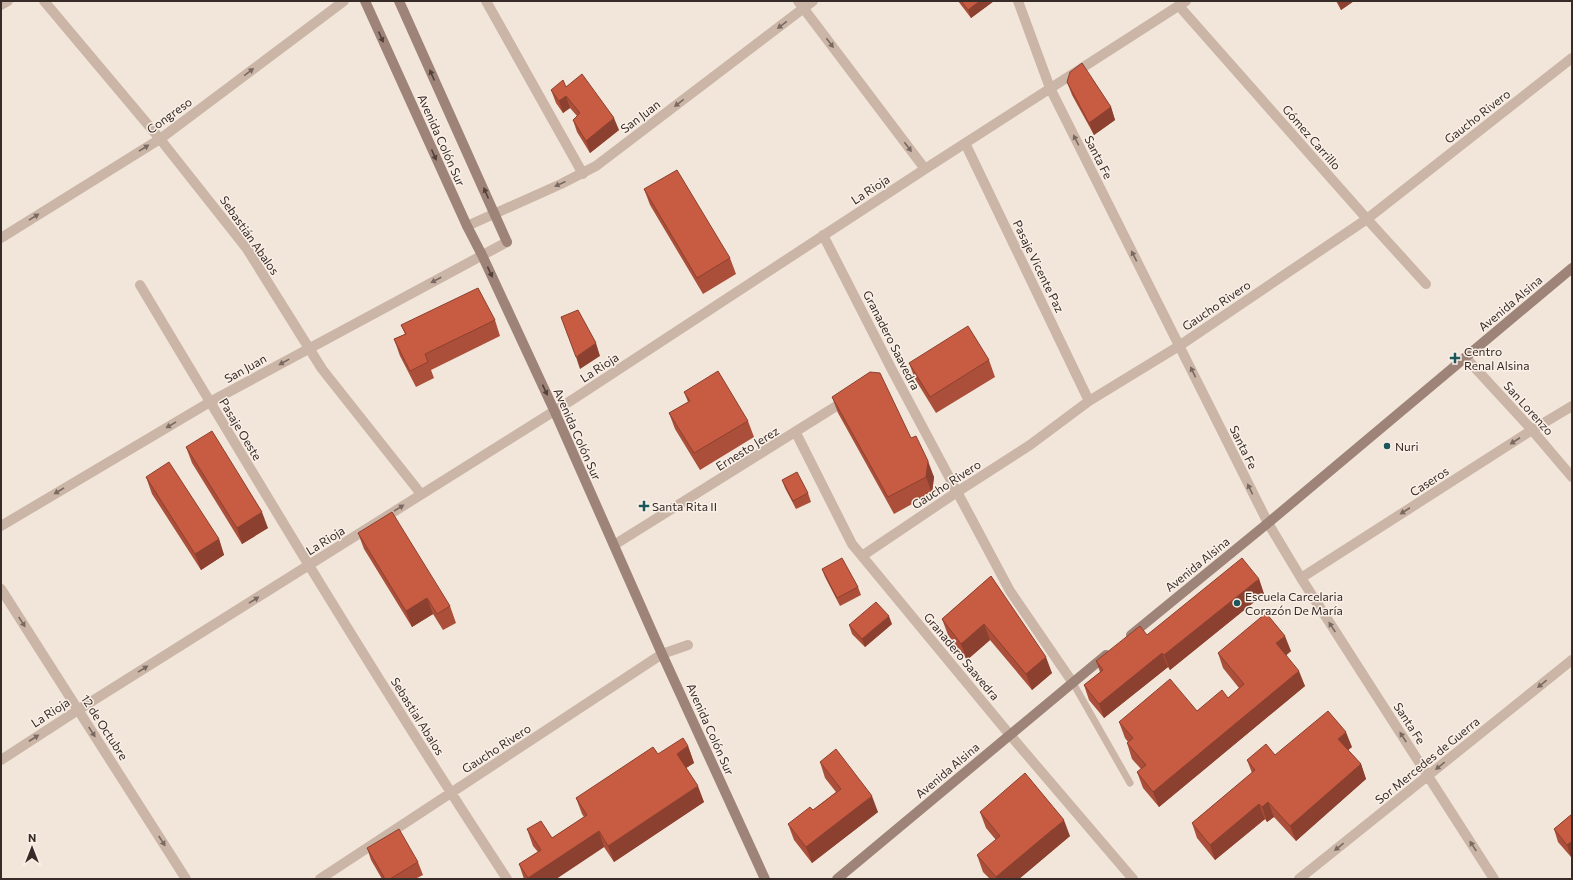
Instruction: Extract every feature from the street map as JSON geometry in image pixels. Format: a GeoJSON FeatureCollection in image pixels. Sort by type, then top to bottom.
{"type":"FeatureCollection","features":[{"type":"Feature","properties":{"kind":"main road","name":"Avenida Colón Sur"},"geometry":{"type":"LineString","coordinates":[[365,1],[466,226],[482,255],[554,410],[662,654],[765,879]]}},
{"type":"Feature","properties":{"kind":"main road","name":"Avenida Colón Sur"},"geometry":{"type":"LineString","coordinates":[[399,1],[507,242]]}},
{"type":"Feature","properties":{"kind":"main road","name":"Avenida Alsina"},"geometry":{"type":"LineString","coordinates":[[837,879],[1118,645],[1268,524],[1572,268]]}},
{"type":"Feature","properties":{"kind":"street"},"geometry":{"type":"LineString","coordinates":[[1,5],[8,1]]}},
{"type":"Feature","properties":{"kind":"street","name":"Sebastián Abalos"},"geometry":{"type":"LineString","coordinates":[[44,1],[160,139],[247,249],[322,369],[421,494]]}},
{"type":"Feature","properties":{"kind":"street","name":"Congreso"},"geometry":{"type":"LineString","coordinates":[[1,238],[160,139],[344,1]]}},
{"type":"Feature","properties":{"kind":"street"},"geometry":{"type":"LineString","coordinates":[[486,1],[583,174]]}},
{"type":"Feature","properties":{"kind":"street","name":"San Juan"},"geometry":{"type":"LineString","coordinates":[[466,226],[583,174],[596,166],[801,5],[813,1]]}},
{"type":"Feature","properties":{"kind":"street","name":"Santa Fe"},"geometry":{"type":"LineString","coordinates":[[1018,1],[1050,88],[1268,524],[1300,578],[1494,879]]}},
{"type":"Feature","properties":{"kind":"street","name":"La Rioja"},"geometry":{"type":"LineString","coordinates":[[1,760],[78,710],[575,398],[1182,3]]}},
{"type":"Feature","properties":{"kind":"street","name":"Gómez Carrillo"},"geometry":{"type":"LineString","coordinates":[[1182,3],[1367,219],[1426,284]]}},
{"type":"Feature","properties":{"kind":"street"},"geometry":{"type":"LineString","coordinates":[[801,5],[925,169]]}},
{"type":"Feature","properties":{"kind":"street","name":"Gaucho Rivero"},"geometry":{"type":"LineString","coordinates":[[862,556],[1030,445],[1089,401],[1179,346],[1367,219],[1572,58]]}},
{"type":"Feature","properties":{"kind":"street","name":"Pasaje Vicente Paz"},"geometry":{"type":"LineString","coordinates":[[965,143],[1089,401]]}},
{"type":"Feature","properties":{"kind":"street","name":"Granadero Saavedra"},"geometry":{"type":"LineString","coordinates":[[824,235],[889,373],[957,492],[1010,591],[1073,683]]}},
{"type":"Feature","properties":{"kind":"street","name":"San Juan"},"geometry":{"type":"LineString","coordinates":[[1,526],[210,402],[507,242]]}},
{"type":"Feature","properties":{"kind":"street","name":"Pasaje Oeste"},"geometry":{"type":"LineString","coordinates":[[140,285],[310,565]]}},
{"type":"Feature","properties":{"kind":"street","name":"San Lorenzo"},"geometry":{"type":"LineString","coordinates":[[1466,358],[1532,430],[1572,477]]}},
{"type":"Feature","properties":{"kind":"street","name":"Ernesto Jerez"},"geometry":{"type":"LineString","coordinates":[[614,546],[796,433],[854,395]]}},
{"type":"Feature","properties":{"kind":"street","name":"Caseros"},"geometry":{"type":"LineString","coordinates":[[1300,578],[1572,406]]}},
{"type":"Feature","properties":{"kind":"street","name":"Granadero Saavedra"},"geometry":{"type":"LineString","coordinates":[[796,433],[852,544],[1010,735],[1133,879]]}},
{"type":"Feature","properties":{"kind":"street","name":"Sebastial Abalos"},"geometry":{"type":"LineString","coordinates":[[310,565],[451,794],[507,879]]}},
{"type":"Feature","properties":{"kind":"street","name":"12 de Octubre"},"geometry":{"type":"LineString","coordinates":[[1,589],[186,879]]}},
{"type":"Feature","properties":{"kind":"street","name":"Gaucho Rivero"},"geometry":{"type":"LineString","coordinates":[[320,879],[662,654],[688,645]]}},
{"type":"Feature","properties":{"kind":"street","name":"Sor Mercedes de Guerra"},"geometry":{"type":"LineString","coordinates":[[1299,879],[1572,660]]}},
{"type":"Feature","properties":{"kind":"lane"},"geometry":{"type":"LineString","coordinates":[[1073,683],[1130,783]]}},
{"type":"Feature","properties":{"kind":"building"},"geometry":{"type":"Polygon","coordinates":[[[961,1],[980,1],[968,10],[961,1]]]}},
{"type":"Feature","properties":{"kind":"building"},"geometry":{"type":"Polygon","coordinates":[[[1082,63],[1111,107],[1089,123],[1067,82],[1070,72],[1082,63]]]}},
{"type":"Feature","properties":{"kind":"building"},"geometry":{"type":"Polygon","coordinates":[[[582,74],[614,118],[586,141],[573,120],[580,113],[566,96],[559,101],[551,90],[563,80],[566,87],[582,74]]]}},
{"type":"Feature","properties":{"kind":"building"},"geometry":{"type":"Polygon","coordinates":[[[677,170],[730,258],[697,278],[644,189],[677,170]]]}},
{"type":"Feature","properties":{"kind":"building"},"geometry":{"type":"Polygon","coordinates":[[[478,288],[495,320],[425,354],[428,362],[410,371],[394,339],[406,334],[401,325],[478,288]]]}},
{"type":"Feature","properties":{"kind":"building"},"geometry":{"type":"Polygon","coordinates":[[[578,310],[596,343],[576,357],[561,317],[578,310]]]}},
{"type":"Feature","properties":{"kind":"building"},"geometry":{"type":"Polygon","coordinates":[[[968,326],[989,360],[930,397],[909,363],[968,326]]]}},
{"type":"Feature","properties":{"kind":"building"},"geometry":{"type":"Polygon","coordinates":[[[718,371],[748,421],[694,453],[669,413],[690,401],[684,392],[718,371]]]}},
{"type":"Feature","properties":{"kind":"building"},"geometry":{"type":"Polygon","coordinates":[[[870,372],[880,373],[911,438],[916,436],[928,461],[926,477],[888,497],[832,397],[870,372]]]}},
{"type":"Feature","properties":{"kind":"building"},"geometry":{"type":"Polygon","coordinates":[[[212,431],[262,512],[237,528],[186,447],[212,431]]]}},
{"type":"Feature","properties":{"kind":"building"},"geometry":{"type":"Polygon","coordinates":[[[169,462],[219,539],[195,554],[146,477],[169,462]]]}},
{"type":"Feature","properties":{"kind":"building"},"geometry":{"type":"Polygon","coordinates":[[[797,472],[808,493],[793,501],[782,480],[797,472]]]}},
{"type":"Feature","properties":{"kind":"building"},"geometry":{"type":"Polygon","coordinates":[[[392,512],[450,606],[437,614],[427,598],[406,611],[358,533],[392,512]]]}},
{"type":"Feature","properties":{"kind":"building"},"geometry":{"type":"Polygon","coordinates":[[[842,558],[858,587],[837,598],[822,569],[842,558]]]}},
{"type":"Feature","properties":{"kind":"building"},"geometry":{"type":"Polygon","coordinates":[[[1242,558],[1259,579],[1164,655],[1162,653],[1099,704],[1084,685],[1103,670],[1096,661],[1140,626],[1147,635],[1242,558]]]}},
{"type":"Feature","properties":{"kind":"building"},"geometry":{"type":"Polygon","coordinates":[[[991,576],[1046,657],[1026,674],[984,624],[961,644],[942,619],[991,576]]]}},
{"type":"Feature","properties":{"kind":"building"},"geometry":{"type":"Polygon","coordinates":[[[876,602],[889,616],[862,639],[849,625],[876,602]]]}},
{"type":"Feature","properties":{"kind":"building"},"geometry":{"type":"Polygon","coordinates":[[[1266,613],[1285,636],[1276,643],[1299,671],[1153,792],[1137,772],[1146,765],[1127,743],[1133,738],[1119,722],[1170,679],[1197,711],[1222,690],[1228,698],[1244,684],[1218,653],[1266,613]]]}},
{"type":"Feature","properties":{"kind":"building"},"geometry":{"type":"Polygon","coordinates":[[[1328,711],[1346,732],[1338,739],[1361,764],[1290,826],[1268,802],[1262,807],[1259,804],[1210,845],[1192,823],[1255,770],[1247,760],[1266,744],[1275,755],[1328,711]]]}},
{"type":"Feature","properties":{"kind":"building"},"geometry":{"type":"Polygon","coordinates":[[[683,738],[688,746],[677,754],[698,786],[608,846],[599,831],[528,878],[519,864],[541,850],[527,829],[541,821],[552,838],[587,815],[576,798],[653,747],[658,754],[683,738]]]}},
{"type":"Feature","properties":{"kind":"building"},"geometry":{"type":"Polygon","coordinates":[[[836,749],[872,796],[806,847],[788,824],[810,807],[813,810],[841,789],[820,762],[836,749]]]}},
{"type":"Feature","properties":{"kind":"building"},"geometry":{"type":"Polygon","coordinates":[[[1025,773],[1064,820],[996,877],[977,855],[1000,836],[980,812],[1025,773]]]}},
{"type":"Feature","properties":{"kind":"building"},"geometry":{"type":"Polygon","coordinates":[[[1572,814],[1572,841],[1567,845],[1554,829],[1572,814]]]}},
{"type":"Feature","properties":{"kind":"building"},"geometry":{"type":"Polygon","coordinates":[[[399,829],[418,862],[390,879],[385,879],[367,848],[399,829]]]}},
{"type":"Feature","properties":{"kind":"place","name":"Centro Renal Alsina"},"geometry":{"type":"Point","coordinates":[1455,358]}},
{"type":"Feature","properties":{"kind":"place","name":"Nuri"},"geometry":{"type":"Point","coordinates":[1387,446]}},
{"type":"Feature","properties":{"kind":"place","name":"Santa Rita II"},"geometry":{"type":"Point","coordinates":[644,506]}},
{"type":"Feature","properties":{"kind":"place","name":"Escuela Carcelaria Corazón De María"},"geometry":{"type":"Point","coordinates":[1237,603]}}]}
